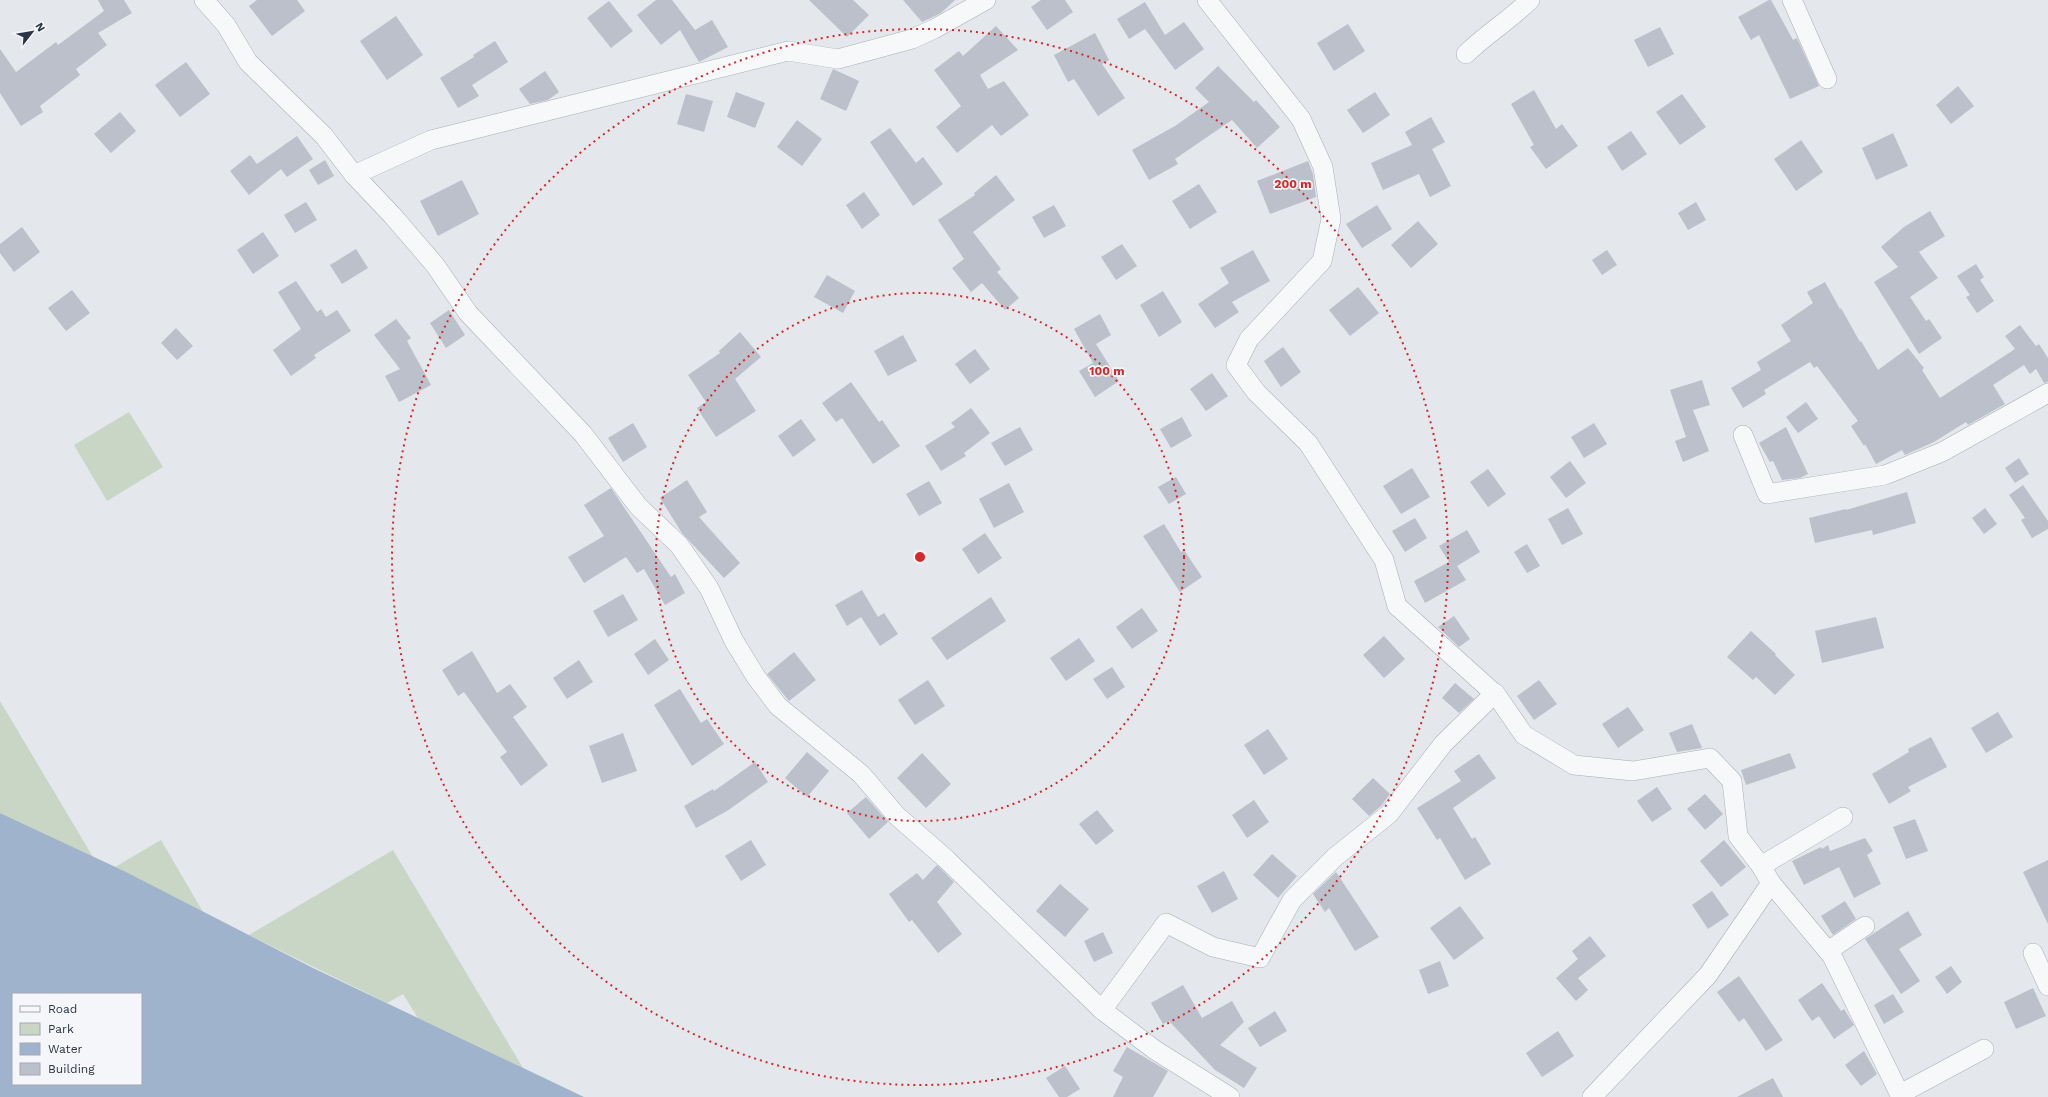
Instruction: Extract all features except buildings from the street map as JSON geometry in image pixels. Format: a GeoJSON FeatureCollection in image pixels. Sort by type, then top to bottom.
{"type":"FeatureCollection","features":[{"type":"Feature","properties":{"kind":"street"},"geometry":{"type":"LineString","coordinates":[[204,0],[226,25],[248,62],[324,136],[354,175],[392,215],[435,265],[468,313],[583,434],[638,506],[679,545],[710,588],[734,642],[756,677],[778,706],[861,774],[897,816],[946,859],[1102,1010],[1155,1050],[1230,1097]]}},
{"type":"Feature","properties":{"kind":"street"},"geometry":{"type":"LineString","coordinates":[[354,175],[431,140],[788,51],[838,59],[912,39],[934,30],[986,0]]}},
{"type":"Feature","properties":{"kind":"street"},"geometry":{"type":"LineString","coordinates":[[1207,0],[1301,119],[1323,167],[1330,218],[1322,261],[1249,339],[1236,365],[1256,392],[1308,443],[1384,560],[1397,606],[1495,694],[1524,735],[1574,765],[1633,771],[1710,758],[1732,781],[1738,836],[1761,866],[1771,883],[1828,951],[1901,1096],[1984,1048]]}},
{"type":"Feature","properties":{"kind":"street"},"geometry":{"type":"LineString","coordinates":[[1466,54],[1486,35],[1497,28],[1530,0]]}},
{"type":"Feature","properties":{"kind":"street"},"geometry":{"type":"LineString","coordinates":[[1792,0],[1827,78]]}},
{"type":"Feature","properties":{"kind":"street"},"geometry":{"type":"LineString","coordinates":[[1743,435],[1767,494],[1885,475],[1942,452],[2048,393]]}},
{"type":"Feature","properties":{"kind":"street"},"geometry":{"type":"LineString","coordinates":[[1102,1010],[1166,923],[1213,947],[1260,958],[1292,900],[1335,856],[1389,814],[1443,744],[1495,694]]}},
{"type":"Feature","properties":{"kind":"street"},"geometry":{"type":"LineString","coordinates":[[1761,866],[1844,817]]}},
{"type":"Feature","properties":{"kind":"street"},"geometry":{"type":"LineString","coordinates":[[1592,1097],[1708,975],[1771,883]]}},
{"type":"Feature","properties":{"kind":"street"},"geometry":{"type":"LineString","coordinates":[[1828,951],[1865,926]]}},
{"type":"Feature","properties":{"kind":"street"},"geometry":{"type":"LineString","coordinates":[[2033,953],[2048,986]]}},
{"type":"Feature","properties":{"kind":"green space"},"geometry":{"type":"Polygon","coordinates":[[[129,412],[163,467],[107,501],[74,445],[129,412]]]}},
{"type":"Feature","properties":{"kind":"green space"},"geometry":{"type":"Polygon","coordinates":[[[0,701],[93,857],[0,813],[0,701]]]}},
{"type":"Feature","properties":{"kind":"green space"},"geometry":{"type":"Polygon","coordinates":[[[161,840],[203,912],[115,867],[161,840]]]}},
{"type":"Feature","properties":{"kind":"green space"},"geometry":{"type":"Polygon","coordinates":[[[393,850],[523,1068],[418,1018],[403,994],[387,1003],[249,935],[393,850]]]}},
{"type":"Feature","properties":{"kind":"water"},"geometry":{"type":"Polygon","coordinates":[[[0,813],[124,871],[313,968],[584,1097],[0,1097],[0,813]]]}}]}
